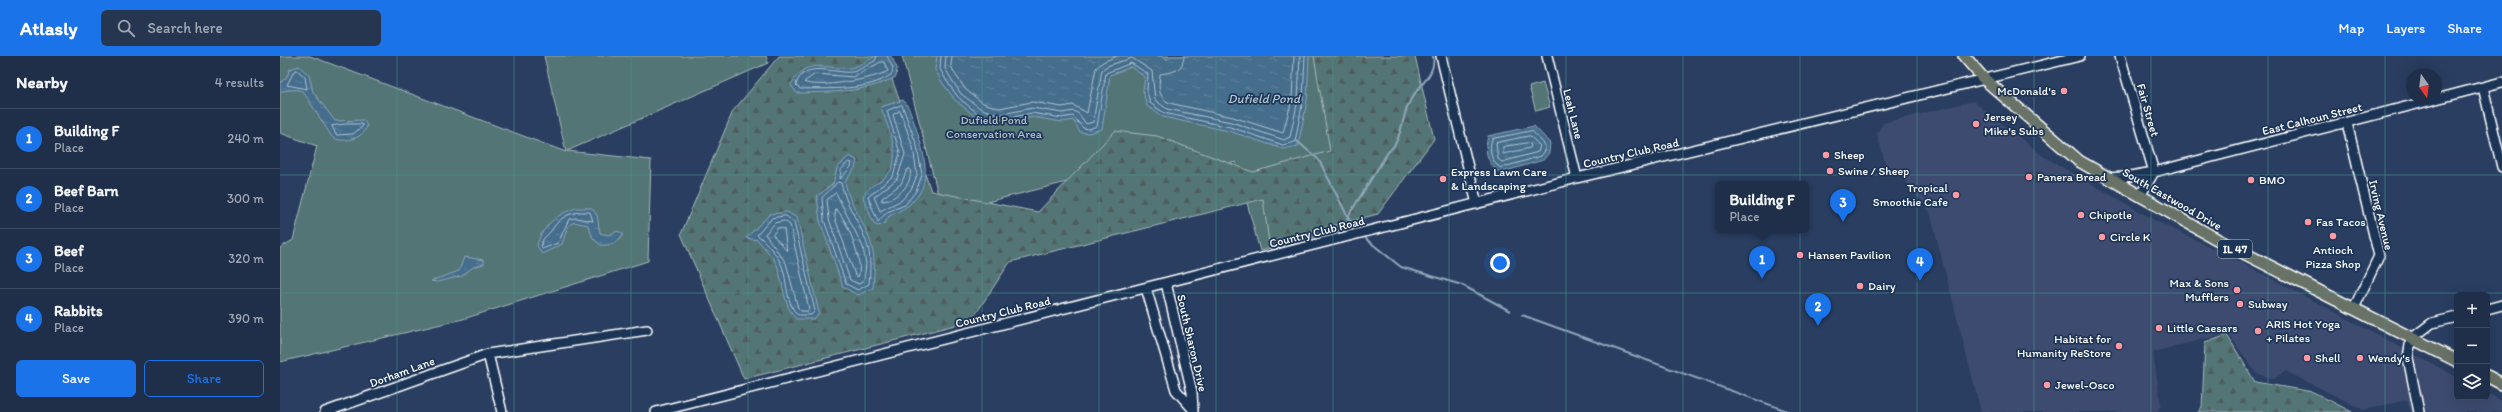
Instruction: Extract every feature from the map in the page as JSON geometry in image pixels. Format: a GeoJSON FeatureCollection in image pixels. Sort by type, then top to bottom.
{"type":"FeatureCollection","features":[{"type":"Feature","properties":{"kind":"main road","name":"South Eastwood Drive"},"geometry":{"type":"LineString","coordinates":[[1964,56],[1984,78],[2079,161],[2220,241],[2454,360]]}},
{"type":"Feature","properties":{"kind":"main road"},"geometry":{"type":"LineString","coordinates":[[2490,378],[2502,384]]}},
{"type":"Feature","properties":{"kind":"street"},"geometry":{"type":"LineString","coordinates":[[1441,56],[1477,204]]}},
{"type":"Feature","properties":{"kind":"street","name":"Leah Lane"},"geometry":{"type":"LineString","coordinates":[[1547,56],[1577,178]]}},
{"type":"Feature","properties":{"kind":"street","name":"Country Club Road"},"geometry":{"type":"LineString","coordinates":[[656,412],[1577,178],[1984,78],[2080,56]]}},
{"type":"Feature","properties":{"kind":"street","name":"Fair Street"},"geometry":{"type":"LineString","coordinates":[[2120,56],[2154,172]]}},
{"type":"Feature","properties":{"kind":"street","name":"East Calhoun Street"},"geometry":{"type":"LineString","coordinates":[[2108,178],[2154,172],[2502,82]]}},
{"type":"Feature","properties":{"kind":"street"},"geometry":{"type":"LineString","coordinates":[[2482,87],[2502,167]]}},
{"type":"Feature","properties":{"kind":"street","name":"Irving Avenue"},"geometry":{"type":"LineString","coordinates":[[2347,123],[2379,256],[2354,308]]}},
{"type":"Feature","properties":{"kind":"street"},"geometry":{"type":"LineString","coordinates":[[2140,196],[2154,172]]}},
{"type":"Feature","properties":{"kind":"street","name":"South Sharon Drive"},"geometry":{"type":"LineString","coordinates":[[1166,283],[1192,392],[1192,410]]}},
{"type":"Feature","properties":{"kind":"street","name":"South Sharon Drive"},"geometry":{"type":"LineString","coordinates":[[1146,288],[1176,390],[1192,410]]}},
{"type":"Feature","properties":{"kind":"street"},"geometry":{"type":"LineString","coordinates":[[2490,308],[2502,305]]}},
{"type":"Feature","properties":{"kind":"street"},"geometry":{"type":"LineString","coordinates":[[2419,412],[2408,358],[2411,339],[2432,323],[2454,317]]}},
{"type":"Feature","properties":{"kind":"street","name":"Dorham Lane"},"geometry":{"type":"LineString","coordinates":[[325,412],[488,354],[647,330]]}},
{"type":"Feature","properties":{"kind":"street"},"geometry":{"type":"LineString","coordinates":[[488,354],[502,412]]}},
{"type":"Feature","properties":{"kind":"shaded area"},"geometry":{"type":"Polygon","coordinates":[[[1973,101],[2043,156],[2158,222],[2223,253],[2454,375],[2454,400],[2490,400],[2490,395],[2502,401],[2502,412],[2411,412],[2407,400],[2364,410],[2285,371],[2274,379],[2256,373],[2228,333],[2153,352],[2161,404],[2157,412],[1981,412],[1930,212],[1901,176],[1885,163],[1877,134],[1883,123],[1973,101]]]}},
{"type":"Feature","properties":{"kind":"green space"},"geometry":{"type":"Polygon","coordinates":[[[280,56],[310,56],[566,152],[544,56],[766,56],[768,63],[567,151],[651,160],[648,261],[463,319],[280,362],[280,248],[293,240],[317,146],[280,133],[280,56]]]}},
{"type":"Feature","properties":{"kind":"green space"},"geometry":{"type":"Polygon","coordinates":[[[779,56],[884,56],[931,191],[1038,212],[1115,131],[1157,136],[1253,172],[1330,151],[1314,56],[1415,56],[1434,139],[1378,214],[1269,242],[1263,199],[1010,262],[971,321],[744,379],[681,234],[733,111],[779,56]]]}},
{"type":"Feature","properties":{"kind":"green space","name":"Dufield Pond Conservation Area"},"geometry":{"type":"Polygon","coordinates":[[[902,56],[1321,56],[1364,224],[1260,251],[1236,162],[1172,176],[1167,157],[943,213],[902,56]]]}},
{"type":"Feature","properties":{"kind":"green space"},"geometry":{"type":"Polygon","coordinates":[[[1543,83],[1550,107],[1536,111],[1529,87],[1543,83]]]}},
{"type":"Feature","properties":{"kind":"green space"},"geometry":{"type":"Polygon","coordinates":[[[2227,335],[2255,382],[2313,392],[2352,412],[2198,412],[2202,407],[2205,343],[2227,335]]]}},
{"type":"Feature","properties":{"kind":"water"},"geometry":{"type":"Polygon","coordinates":[[[876,56],[891,56],[897,68],[896,77],[860,89],[835,92],[797,93],[791,85],[803,70],[809,67],[850,68],[860,65],[876,56]]]}},
{"type":"Feature","properties":{"kind":"water","name":"Dufield Pond"},"geometry":{"type":"Polygon","coordinates":[[[937,56],[1160,56],[1167,59],[1171,56],[1309,56],[1307,101],[1298,146],[1283,149],[1229,131],[1163,117],[1147,106],[1143,91],[1145,77],[1131,67],[1110,75],[1102,129],[1089,133],[1080,132],[1073,120],[1062,122],[1033,117],[997,124],[975,116],[955,100],[935,70],[937,56]]]}},
{"type":"Feature","properties":{"kind":"water"},"geometry":{"type":"Polygon","coordinates":[[[299,66],[309,75],[313,92],[335,121],[364,120],[367,126],[362,134],[349,140],[334,139],[302,91],[280,91],[280,83],[286,78],[290,69],[299,66]]]}},
{"type":"Feature","properties":{"kind":"water"},"geometry":{"type":"Polygon","coordinates":[[[903,100],[912,115],[921,145],[925,171],[924,182],[920,192],[913,201],[903,209],[889,216],[884,224],[878,226],[874,224],[863,197],[869,189],[890,172],[893,164],[894,155],[891,135],[881,107],[903,100]]]}},
{"type":"Feature","properties":{"kind":"water"},"geometry":{"type":"Polygon","coordinates":[[[1534,126],[1550,143],[1549,153],[1543,160],[1499,173],[1489,161],[1486,147],[1488,136],[1534,126]]]}},
{"type":"Feature","properties":{"kind":"water"},"geometry":{"type":"Polygon","coordinates":[[[849,156],[857,160],[855,168],[845,182],[853,206],[868,236],[873,250],[874,261],[873,288],[858,295],[843,287],[820,221],[817,196],[833,184],[837,168],[849,156]]]}},
{"type":"Feature","properties":{"kind":"water"},"geometry":{"type":"Polygon","coordinates":[[[577,208],[591,208],[597,215],[600,233],[608,235],[618,231],[623,234],[617,242],[607,245],[600,245],[593,238],[588,225],[574,222],[568,226],[562,244],[542,254],[537,246],[546,227],[557,217],[577,208]]]}},
{"type":"Feature","properties":{"kind":"water"},"geometry":{"type":"Polygon","coordinates":[[[787,212],[797,218],[819,313],[814,319],[796,319],[786,301],[775,261],[758,240],[746,238],[770,214],[787,212]]]}},
{"type":"Feature","properties":{"kind":"water"},"geometry":{"type":"Polygon","coordinates":[[[464,257],[484,260],[484,264],[473,267],[462,276],[437,282],[431,281],[459,271],[464,257]]]}},
{"type":"Feature","properties":{"kind":"waterway"},"geometry":{"type":"LineString","coordinates":[[1347,218],[1388,152],[1393,147],[1399,135],[1407,107],[1432,69],[1433,56]]}},
{"type":"Feature","properties":{"kind":"waterway"},"geometry":{"type":"LineString","coordinates":[[1297,141],[1319,160],[1354,229]]}},
{"type":"Feature","properties":{"kind":"waterway"},"geometry":{"type":"LineString","coordinates":[[1366,239],[1401,267],[1462,285],[1510,311]]}},
{"type":"Feature","properties":{"kind":"waterway"},"geometry":{"type":"LineString","coordinates":[[1522,315],[1790,412]]}},
{"type":"Feature","properties":{"kind":"place","name":"McDonald's"},"geometry":{"type":"Point","coordinates":[2064,91]}},
{"type":"Feature","properties":{"kind":"place","name":"Jersey Mike's Subs"},"geometry":{"type":"Point","coordinates":[1976,124]}},
{"type":"Feature","properties":{"kind":"place","name":"Sheep"},"geometry":{"type":"Point","coordinates":[1826,155]}},
{"type":"Feature","properties":{"kind":"place","name":"Swine / Sheep"},"geometry":{"type":"Point","coordinates":[1830,171]}},
{"type":"Feature","properties":{"kind":"place","name":"Panera Bread"},"geometry":{"type":"Point","coordinates":[2029,177]}},
{"type":"Feature","properties":{"kind":"place","name":"Express Lawn Care & Landscaping"},"geometry":{"type":"Point","coordinates":[1443,179]}},
{"type":"Feature","properties":{"kind":"place","name":"BMO"},"geometry":{"type":"Point","coordinates":[2251,180]}},
{"type":"Feature","properties":{"kind":"place","name":"Tropical Smoothie Cafe"},"geometry":{"type":"Point","coordinates":[1956,195]}},
{"type":"Feature","properties":{"kind":"place","name":"Chipotle"},"geometry":{"type":"Point","coordinates":[2081,215]}},
{"type":"Feature","properties":{"kind":"place","name":"Beef"},"geometry":{"type":"Point","coordinates":[1843,222]}},
{"type":"Feature","properties":{"kind":"place","name":"Fas Tacos"},"geometry":{"type":"Point","coordinates":[2308,222]}},
{"type":"Feature","properties":{"kind":"place","name":"Antioch Pizza Shop"},"geometry":{"type":"Point","coordinates":[2333,236]}},
{"type":"Feature","properties":{"kind":"place","name":"Circle K"},"geometry":{"type":"Point","coordinates":[2102,237]}},
{"type":"Feature","properties":{"kind":"place","name":"Hansen Pavilion"},"geometry":{"type":"Point","coordinates":[1800,255]}},
{"type":"Feature","properties":{"kind":"place","name":"Building F"},"geometry":{"type":"Point","coordinates":[1762,279]}},
{"type":"Feature","properties":{"kind":"place","name":"Rabbits"},"geometry":{"type":"Point","coordinates":[1920,281]}},
{"type":"Feature","properties":{"kind":"place","name":"Dairy"},"geometry":{"type":"Point","coordinates":[1860,286]}},
{"type":"Feature","properties":{"kind":"place","name":"Max & Sons Mufflers"},"geometry":{"type":"Point","coordinates":[2237,290]}},
{"type":"Feature","properties":{"kind":"place","name":"Subway"},"geometry":{"type":"Point","coordinates":[2240,304]}},
{"type":"Feature","properties":{"kind":"place","name":"Beef Barn"},"geometry":{"type":"Point","coordinates":[1818,326]}},
{"type":"Feature","properties":{"kind":"place","name":"Little Caesars"},"geometry":{"type":"Point","coordinates":[2159,328]}},
{"type":"Feature","properties":{"kind":"place","name":"ARIS Hot Yoga + Pilates"},"geometry":{"type":"Point","coordinates":[2258,331]}},
{"type":"Feature","properties":{"kind":"place","name":"Habitat for Humanity ReStore"},"geometry":{"type":"Point","coordinates":[2119,346]}},
{"type":"Feature","properties":{"kind":"place","name":"Shell"},"geometry":{"type":"Point","coordinates":[2307,358]}},
{"type":"Feature","properties":{"kind":"place","name":"Wendy's"},"geometry":{"type":"Point","coordinates":[2360,358]}},
{"type":"Feature","properties":{"kind":"place","name":"Jewel-Osco"},"geometry":{"type":"Point","coordinates":[2047,385]}}]}
